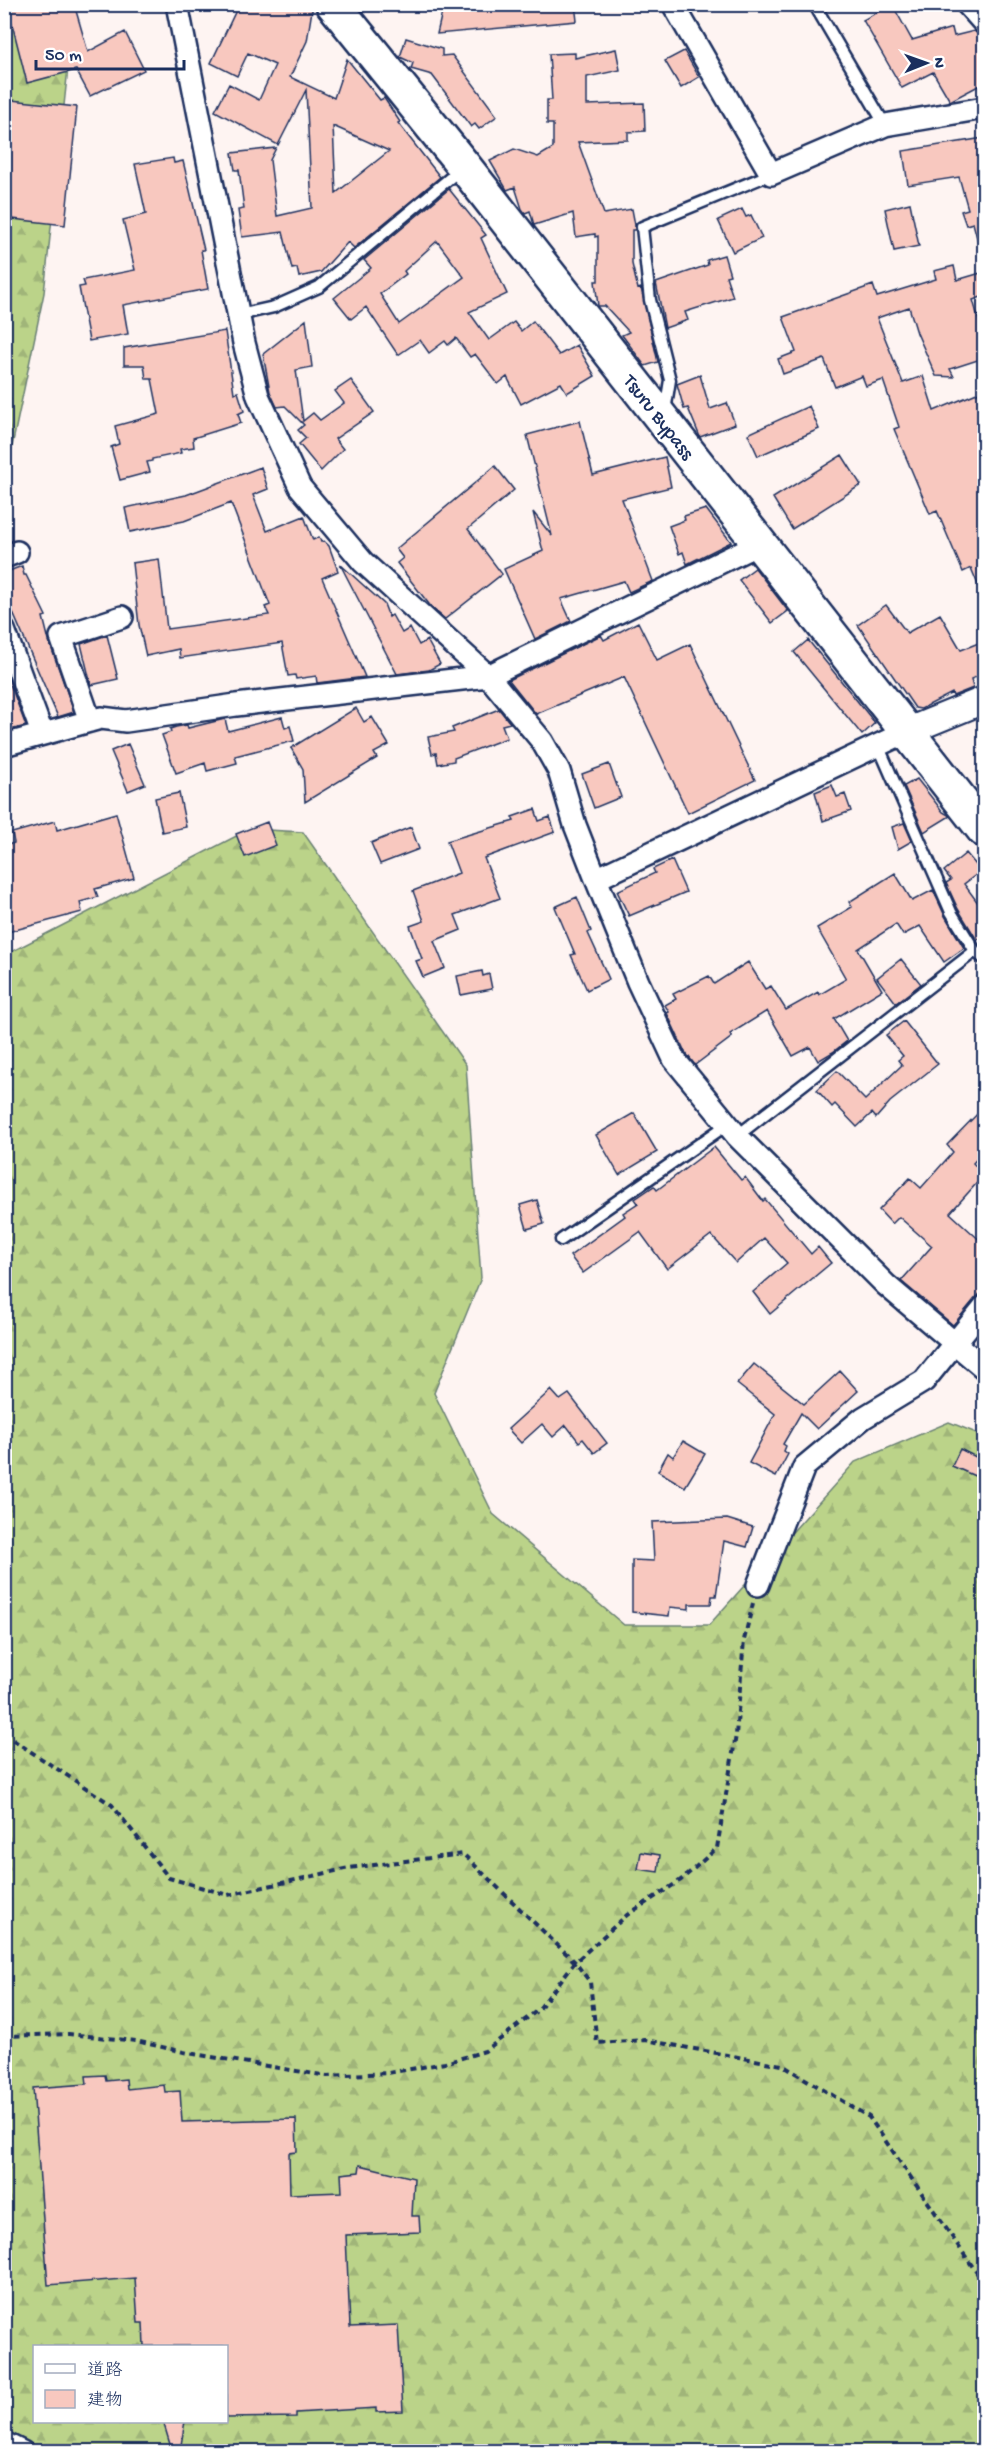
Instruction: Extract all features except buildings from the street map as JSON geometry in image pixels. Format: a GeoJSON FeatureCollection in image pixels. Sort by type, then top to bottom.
{"type":"FeatureCollection","features":[{"type":"Feature","properties":{"kind":"highway","name":"Tsuru Bypass"},"geometry":{"type":"LineString","coordinates":[[333,4],[464,166],[984,830]]}},
{"type":"Feature","properties":{"kind":"street"},"geometry":{"type":"LineString","coordinates":[[177,4],[239,315],[258,396],[300,487],[363,562],[488,676],[542,741],[559,771],[575,825],[596,879],[638,982],[674,1059],[733,1130],[886,1285],[984,1368]]}},
{"type":"Feature","properties":{"kind":"street"},"geometry":{"type":"LineString","coordinates":[[672,4],[771,174],[885,125],[984,108]]}},
{"type":"Feature","properties":{"kind":"street"},"geometry":{"type":"LineString","coordinates":[[967,4],[984,23]]}},
{"type":"Feature","properties":{"kind":"street"},"geometry":{"type":"LineString","coordinates":[[4,745],[101,718],[126,722],[247,703],[488,676],[758,544]]}},
{"type":"Feature","properties":{"kind":"street"},"geometry":{"type":"LineString","coordinates":[[90,721],[61,637],[122,617]]}},
{"type":"Feature","properties":{"kind":"street"},"geometry":{"type":"LineString","coordinates":[[4,630],[42,733]]}},
{"type":"Feature","properties":{"kind":"street"},"geometry":{"type":"LineString","coordinates":[[596,879],[908,731],[984,700]]}},
{"type":"Feature","properties":{"kind":"street"},"geometry":{"type":"LineString","coordinates":[[758,1585],[804,1467],[863,1418],[924,1381],[984,1307]]}},
{"type":"Feature","properties":{"kind":"street"},"geometry":{"type":"LineString","coordinates":[[4,2443],[22,2451]]}},
{"type":"Feature","properties":{"kind":"lane"},"geometry":{"type":"LineString","coordinates":[[814,4],[885,125]]}},
{"type":"Feature","properties":{"kind":"lane"},"geometry":{"type":"LineString","coordinates":[[239,315],[274,307],[319,287],[388,232],[464,166]]}},
{"type":"Feature","properties":{"kind":"lane"},"geometry":{"type":"LineString","coordinates":[[664,420],[670,380],[650,300],[642,227],[771,174]]}},
{"type":"Feature","properties":{"kind":"lane"},"geometry":{"type":"LineString","coordinates":[[878,745],[951,912],[975,951],[984,959]]}},
{"type":"Feature","properties":{"kind":"lane"},"geometry":{"type":"LineString","coordinates":[[561,1240],[733,1130],[975,951]]}},
{"type":"Feature","properties":{"kind":"path"},"geometry":{"type":"LineString","coordinates":[[4,2036],[69,2034],[136,2041],[188,2053],[327,2076],[388,2073],[445,2063],[485,2051],[539,2009],[575,1962],[627,1915],[681,1880],[717,1848],[736,1735],[744,1640],[758,1585]]}},
{"type":"Feature","properties":{"kind":"path"},"geometry":{"type":"LineString","coordinates":[[4,1734],[112,1805],[169,1878],[228,1896],[349,1868],[463,1854],[575,1962],[590,1982],[597,2043],[645,2040],[782,2065],[868,2117],[984,2283]]}},
{"type":"Feature","properties":{"kind":"green space"},"geometry":{"type":"Polygon","coordinates":[[[5,11],[70,49],[44,293],[5,480],[5,11]]]}},
{"type":"Feature","properties":{"kind":"green space"},"geometry":{"type":"Polygon","coordinates":[[[250,829],[303,832],[466,1065],[481,1278],[434,1393],[493,1514],[624,1625],[709,1625],[855,1462],[949,1422],[984,1436],[984,2451],[5,2452],[5,955],[250,829]]]}}]}
